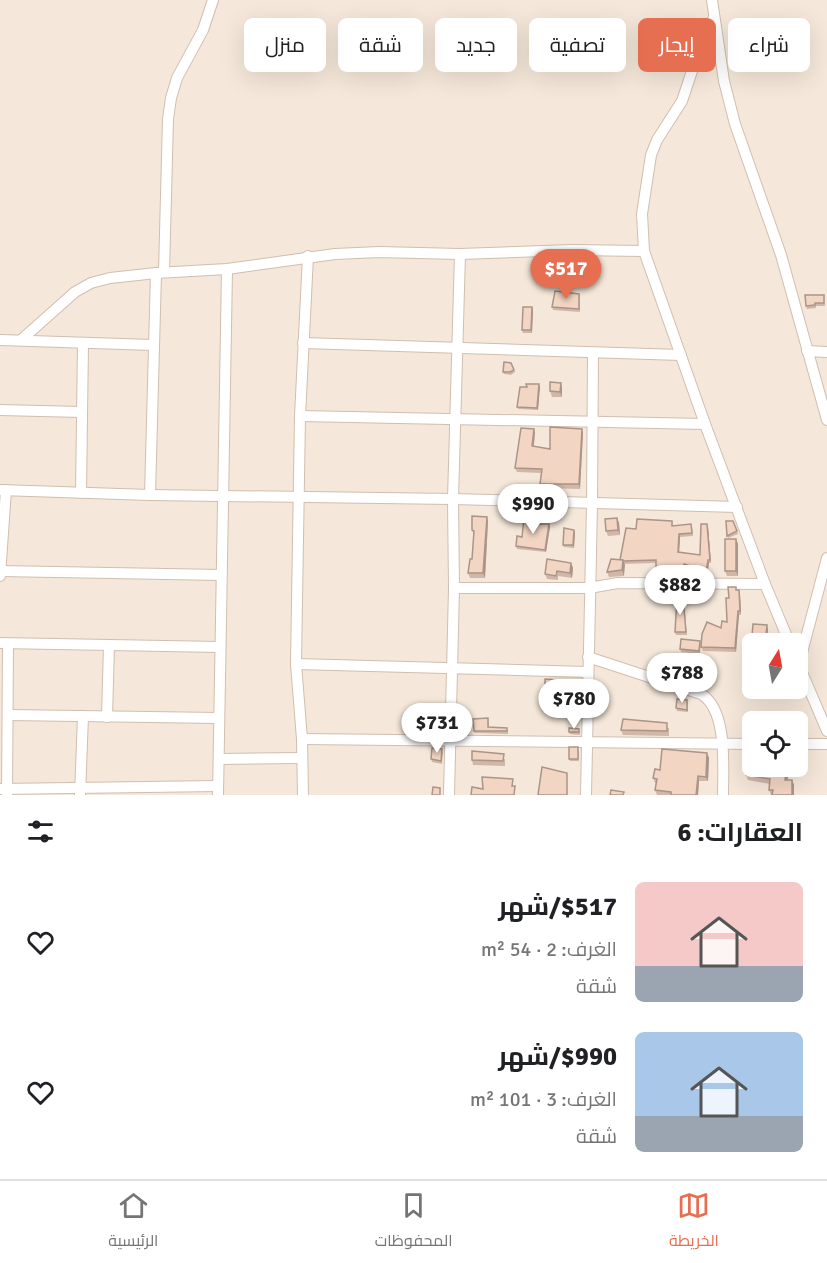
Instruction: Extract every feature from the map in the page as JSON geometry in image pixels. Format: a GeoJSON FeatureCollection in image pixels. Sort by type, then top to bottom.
{"type":"FeatureCollection","features":[{"type":"Feature","properties":{"kind":"street"},"geometry":{"type":"LineString","coordinates":[[150,495],[153,345],[160,272],[168,118],[177,78],[203,30],[213,0]]}},
{"type":"Feature","properties":{"kind":"street"},"geometry":{"type":"LineString","coordinates":[[712,0],[723,81],[735,124],[781,255],[827,420]]}},
{"type":"Feature","properties":{"kind":"street"},"geometry":{"type":"LineString","coordinates":[[714,17],[682,101],[657,140],[651,155],[642,214],[644,251],[705,424],[785,633]]}},
{"type":"Feature","properties":{"kind":"street"},"geometry":{"type":"LineString","coordinates":[[21,340],[75,292],[110,278],[160,272],[227,269],[308,256],[379,252],[460,254],[572,250],[644,251]]}},
{"type":"Feature","properties":{"kind":"street"},"geometry":{"type":"LineString","coordinates":[[449,795],[453,668],[453,499],[460,254]]}},
{"type":"Feature","properties":{"kind":"street"},"geometry":{"type":"LineString","coordinates":[[303,795],[302,739],[296,664],[300,416],[308,256]]}},
{"type":"Feature","properties":{"kind":"street"},"geometry":{"type":"LineString","coordinates":[[220,647],[4,644],[8,715],[5,791],[218,791],[227,269]]}},
{"type":"Feature","properties":{"kind":"street"},"geometry":{"type":"LineString","coordinates":[[0,340],[153,345]]}},
{"type":"Feature","properties":{"kind":"street"},"geometry":{"type":"LineString","coordinates":[[81,493],[83,343]]}},
{"type":"Feature","properties":{"kind":"street"},"geometry":{"type":"LineString","coordinates":[[303,343],[681,355]]}},
{"type":"Feature","properties":{"kind":"street"},"geometry":{"type":"LineString","coordinates":[[807,351],[827,352]]}},
{"type":"Feature","properties":{"kind":"street"},"geometry":{"type":"LineString","coordinates":[[586,795],[593,353]]}},
{"type":"Feature","properties":{"kind":"street"},"geometry":{"type":"LineString","coordinates":[[0,410],[81,412]]}},
{"type":"Feature","properties":{"kind":"street"},"geometry":{"type":"LineString","coordinates":[[300,416],[705,424]]}},
{"type":"Feature","properties":{"kind":"street"},"geometry":{"type":"LineString","coordinates":[[0,576],[3,490],[737,507]]}},
{"type":"Feature","properties":{"kind":"street"},"geometry":{"type":"LineString","coordinates":[[806,633],[827,558]]}},
{"type":"Feature","properties":{"kind":"street"},"geometry":{"type":"LineString","coordinates":[[0,571],[221,575]]}},
{"type":"Feature","properties":{"kind":"street"},"geometry":{"type":"LineString","coordinates":[[454,588],[589,588],[618,583],[765,584]]}},
{"type":"Feature","properties":{"kind":"street"},"geometry":{"type":"LineString","coordinates":[[107,717],[109,645]]}},
{"type":"Feature","properties":{"kind":"street"},"geometry":{"type":"LineString","coordinates":[[588,657],[707,697],[714,707],[723,745],[723,795]]}},
{"type":"Feature","properties":{"kind":"street"},"geometry":{"type":"LineString","coordinates":[[296,664],[588,672]]}},
{"type":"Feature","properties":{"kind":"street"},"geometry":{"type":"LineString","coordinates":[[808,687],[827,731]]}},
{"type":"Feature","properties":{"kind":"street"},"geometry":{"type":"LineString","coordinates":[[8,715],[219,718]]}},
{"type":"Feature","properties":{"kind":"street"},"geometry":{"type":"LineString","coordinates":[[80,792],[83,716]]}},
{"type":"Feature","properties":{"kind":"street"},"geometry":{"type":"LineString","coordinates":[[302,739],[742,744]]}},
{"type":"Feature","properties":{"kind":"street"},"geometry":{"type":"LineString","coordinates":[[808,744],[827,744]]}},
{"type":"Feature","properties":{"kind":"street"},"geometry":{"type":"LineString","coordinates":[[219,759],[302,758]]}},
{"type":"Feature","properties":{"kind":"shaded area"},"geometry":{"type":"Polygon","coordinates":[[[0,0],[827,0],[827,795],[0,795],[0,0]]]}},
{"type":"Feature","properties":{"kind":"building"},"geometry":{"type":"Polygon","coordinates":[[[555,291],[579,294],[579,309],[552,307],[555,291]]]}},
{"type":"Feature","properties":{"kind":"building"},"geometry":{"type":"Polygon","coordinates":[[[805,295],[824,295],[824,303],[806,306],[805,295]]]}},
{"type":"Feature","properties":{"kind":"building"},"geometry":{"type":"Polygon","coordinates":[[[523,307],[532,307],[531,330],[522,330],[523,307]]]}},
{"type":"Feature","properties":{"kind":"building"},"geometry":{"type":"Polygon","coordinates":[[[504,362],[511,363],[514,370],[503,372],[504,362]]]}},
{"type":"Feature","properties":{"kind":"building"},"geometry":{"type":"Polygon","coordinates":[[[550,382],[561,383],[560,392],[550,391],[550,382]]]}},
{"type":"Feature","properties":{"kind":"building"},"geometry":{"type":"Polygon","coordinates":[[[526,384],[539,384],[537,408],[517,407],[520,387],[527,387],[526,384]]]}},
{"type":"Feature","properties":{"kind":"building"},"geometry":{"type":"Polygon","coordinates":[[[550,427],[582,429],[579,484],[540,484],[542,469],[515,468],[521,428],[534,429],[532,446],[550,449],[550,427]]]}},
{"type":"Feature","properties":{"kind":"building"},"geometry":{"type":"Polygon","coordinates":[[[472,516],[487,517],[483,573],[468,573],[470,559],[472,559],[474,531],[472,530],[472,516]]]}},
{"type":"Feature","properties":{"kind":"building"},"geometry":{"type":"Polygon","coordinates":[[[524,518],[534,519],[535,524],[549,524],[545,550],[516,546],[517,536],[522,537],[524,518]]]}},
{"type":"Feature","properties":{"kind":"building"},"geometry":{"type":"Polygon","coordinates":[[[617,518],[618,530],[606,531],[605,519],[617,518]]]}},
{"type":"Feature","properties":{"kind":"building"},"geometry":{"type":"Polygon","coordinates":[[[637,519],[672,521],[672,526],[691,524],[692,533],[679,534],[678,552],[700,555],[701,524],[707,524],[710,560],[708,560],[706,573],[699,573],[699,569],[684,564],[683,569],[669,568],[669,573],[656,573],[656,560],[620,560],[626,528],[636,529],[637,519]]]}},
{"type":"Feature","properties":{"kind":"building"},"geometry":{"type":"Polygon","coordinates":[[[726,521],[733,521],[737,531],[727,536],[726,521]]]}},
{"type":"Feature","properties":{"kind":"building"},"geometry":{"type":"Polygon","coordinates":[[[564,528],[574,530],[573,545],[563,545],[564,528]]]}},
{"type":"Feature","properties":{"kind":"building"},"geometry":{"type":"Polygon","coordinates":[[[725,539],[736,539],[736,571],[725,571],[725,539]]]}},
{"type":"Feature","properties":{"kind":"building"},"geometry":{"type":"Polygon","coordinates":[[[547,559],[571,563],[570,573],[557,571],[556,576],[545,574],[547,559]]]}},
{"type":"Feature","properties":{"kind":"building"},"geometry":{"type":"Polygon","coordinates":[[[611,559],[623,560],[622,570],[607,572],[611,559]]]}},
{"type":"Feature","properties":{"kind":"building"},"geometry":{"type":"Polygon","coordinates":[[[728,587],[736,587],[736,590],[739,590],[740,611],[738,611],[735,648],[701,647],[702,634],[707,622],[721,628],[722,621],[727,622],[728,587]]]}},
{"type":"Feature","properties":{"kind":"building"},"geometry":{"type":"Polygon","coordinates":[[[677,597],[683,597],[686,632],[675,632],[677,597]]]}},
{"type":"Feature","properties":{"kind":"building"},"geometry":{"type":"Polygon","coordinates":[[[753,624],[767,625],[766,633],[752,633],[753,624]]]}},
{"type":"Feature","properties":{"kind":"building"},"geometry":{"type":"Polygon","coordinates":[[[681,639],[700,641],[699,651],[680,649],[681,639]]]}},
{"type":"Feature","properties":{"kind":"building"},"geometry":{"type":"Polygon","coordinates":[[[545,679],[572,681],[572,688],[545,688],[545,679]]]}},
{"type":"Feature","properties":{"kind":"building"},"geometry":{"type":"Polygon","coordinates":[[[677,699],[687,700],[687,710],[676,708],[677,699]]]}},
{"type":"Feature","properties":{"kind":"building"},"geometry":{"type":"Polygon","coordinates":[[[488,718],[488,727],[507,728],[507,731],[474,731],[473,719],[488,718]]]}},
{"type":"Feature","properties":{"kind":"building"},"geometry":{"type":"Polygon","coordinates":[[[623,719],[667,723],[667,731],[621,730],[623,719]]]}},
{"type":"Feature","properties":{"kind":"building"},"geometry":{"type":"Polygon","coordinates":[[[569,728],[579,729],[579,732],[569,732],[569,728]]]}},
{"type":"Feature","properties":{"kind":"building"},"geometry":{"type":"Polygon","coordinates":[[[569,747],[578,747],[578,759],[569,759],[569,747]]]}},
{"type":"Feature","properties":{"kind":"building"},"geometry":{"type":"Polygon","coordinates":[[[432,748],[442,749],[441,761],[431,759],[432,748]]]}},
{"type":"Feature","properties":{"kind":"building"},"geometry":{"type":"Polygon","coordinates":[[[662,749],[707,753],[706,777],[698,776],[696,795],[671,795],[671,792],[655,790],[657,779],[653,778],[655,769],[660,770],[662,749]]]}},
{"type":"Feature","properties":{"kind":"building"},"geometry":{"type":"Polygon","coordinates":[[[472,751],[504,754],[503,761],[472,760],[472,751]]]}},
{"type":"Feature","properties":{"kind":"building"},"geometry":{"type":"Polygon","coordinates":[[[542,767],[567,773],[567,795],[538,795],[542,767]]]}},
{"type":"Feature","properties":{"kind":"building"},"geometry":{"type":"Polygon","coordinates":[[[482,777],[513,779],[514,795],[471,795],[472,787],[483,789],[482,777]]]}},
{"type":"Feature","properties":{"kind":"building"},"geometry":{"type":"Polygon","coordinates":[[[758,777],[785,777],[785,780],[792,780],[792,795],[772,795],[773,790],[769,790],[770,779],[758,777]]]}},
{"type":"Feature","properties":{"kind":"building"},"geometry":{"type":"Polygon","coordinates":[[[433,787],[440,788],[440,795],[432,795],[433,787]]]}},
{"type":"Feature","properties":{"kind":"building"},"geometry":{"type":"Polygon","coordinates":[[[611,790],[624,792],[623,795],[610,795],[611,790]]]}}]}
